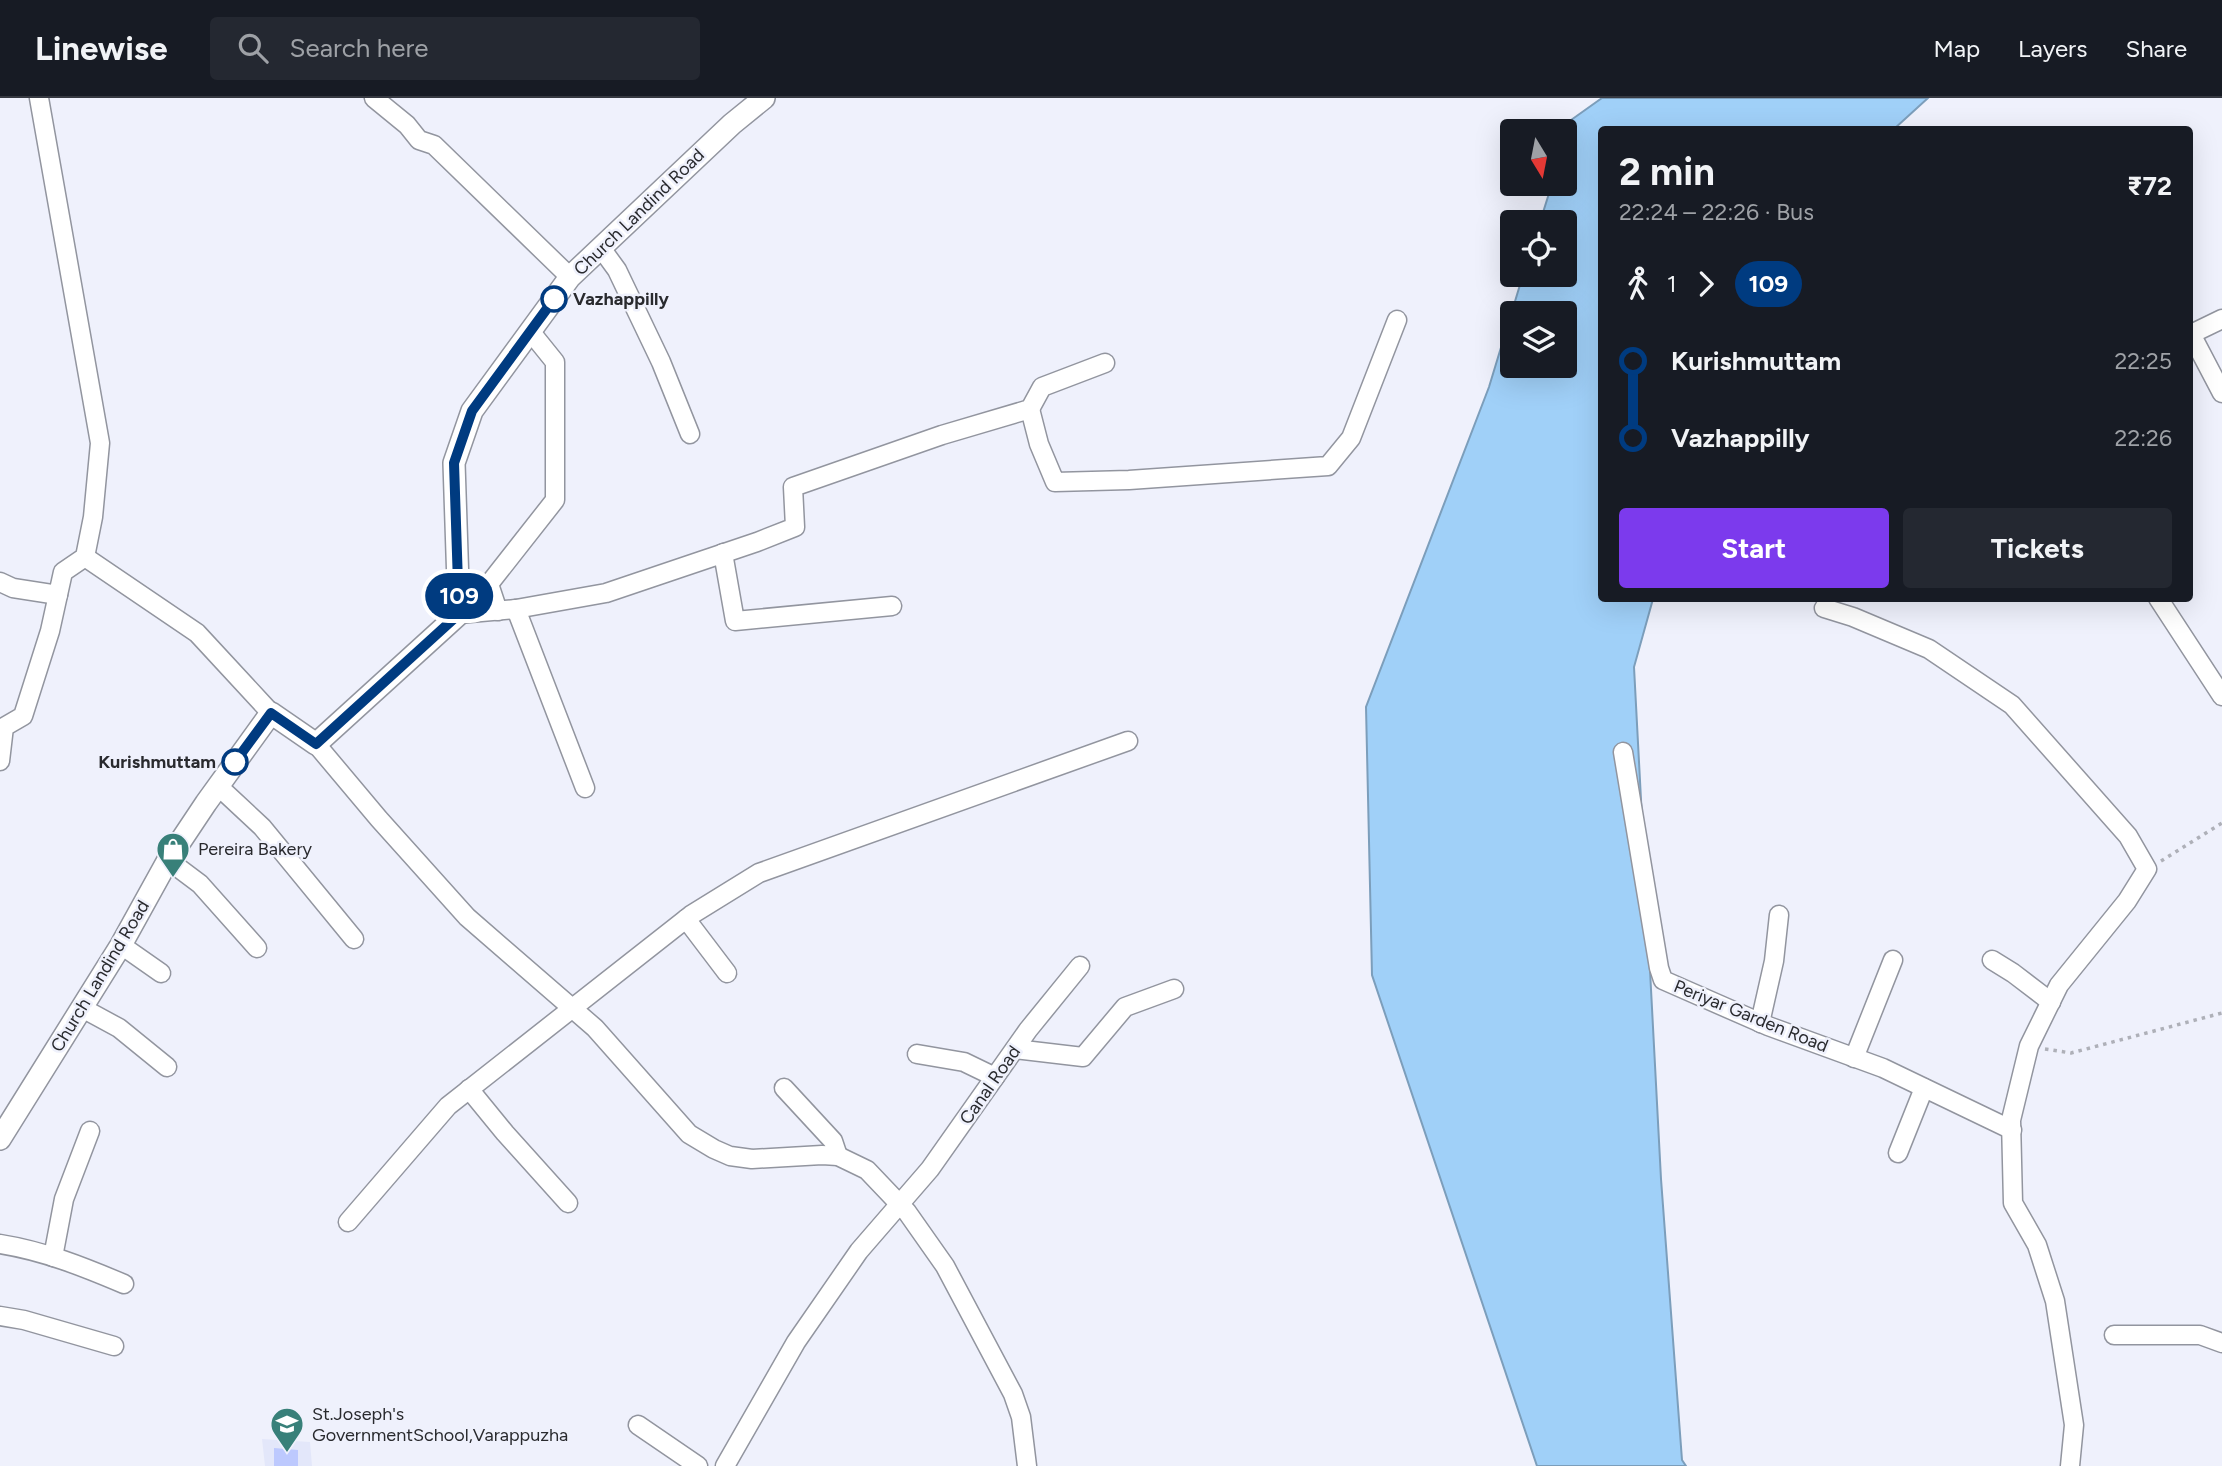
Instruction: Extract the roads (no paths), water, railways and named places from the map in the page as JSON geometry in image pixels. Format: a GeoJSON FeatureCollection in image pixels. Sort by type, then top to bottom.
{"type":"FeatureCollection","features":[{"type":"Feature","properties":{"kind":"main road","name":"Church Landind Road"},"geometry":{"type":"LineString","coordinates":[[459,614],[454,463],[472,411],[570,277],[732,124],[764,98]]}},
{"type":"Feature","properties":{"kind":"main road"},"geometry":{"type":"LineString","coordinates":[[271,713],[316,744],[459,614]]}},
{"type":"Feature","properties":{"kind":"main road","name":"Church Landind Road"},"geometry":{"type":"LineString","coordinates":[[0,1139],[121,945],[168,860],[271,713]]}},
{"type":"Feature","properties":{"kind":"street"},"geometry":{"type":"LineString","coordinates":[[0,761],[4,727],[23,716],[50,631],[63,572],[85,557],[93,517],[100,443],[39,98]]}},
{"type":"Feature","properties":{"kind":"street"},"geometry":{"type":"LineString","coordinates":[[374,98],[407,125],[419,140],[434,145],[570,277]]}},
{"type":"Feature","properties":{"kind":"street"},"geometry":{"type":"LineString","coordinates":[[601,248],[622,280],[661,362],[690,434]]}},
{"type":"Feature","properties":{"kind":"street"},"geometry":{"type":"LineString","coordinates":[[2193,333],[2222,319]]}},
{"type":"Feature","properties":{"kind":"street"},"geometry":{"type":"LineString","coordinates":[[1105,363],[1042,387],[1030,409],[1039,444],[1055,482],[1129,480],[1328,466],[1351,438],[1397,320]]}},
{"type":"Feature","properties":{"kind":"street"},"geometry":{"type":"LineString","coordinates":[[530,331],[555,362],[555,500],[489,584],[507,610],[585,788]]}},
{"type":"Feature","properties":{"kind":"street"},"geometry":{"type":"LineString","coordinates":[[2193,340],[2222,393]]}},
{"type":"Feature","properties":{"kind":"street"},"geometry":{"type":"LineString","coordinates":[[459,614],[507,610],[606,593],[723,553],[795,527],[793,487],[942,435],[1030,409]]}},
{"type":"Feature","properties":{"kind":"street"},"geometry":{"type":"LineString","coordinates":[[723,553],[735,621],[892,606]]}},
{"type":"Feature","properties":{"kind":"street"},"geometry":{"type":"LineString","coordinates":[[85,557],[197,633],[271,713]]}},
{"type":"Feature","properties":{"kind":"street"},"geometry":{"type":"LineString","coordinates":[[0,582],[13,588],[58,594]]}},
{"type":"Feature","properties":{"kind":"street"},"geometry":{"type":"LineString","coordinates":[[2161,602],[2222,696]]}},
{"type":"Feature","properties":{"kind":"street"},"geometry":{"type":"LineString","coordinates":[[1825,608],[1929,649],[2012,705],[2128,836],[2147,869],[2127,901],[2059,985],[2029,1046],[2011,1120],[2013,1203],[2037,1245],[2055,1301],[2074,1425],[2070,1466]]}},
{"type":"Feature","properties":{"kind":"street"},"geometry":{"type":"LineString","coordinates":[[348,1222],[448,1106],[686,919],[759,873],[1128,741]]}},
{"type":"Feature","properties":{"kind":"street"},"geometry":{"type":"LineString","coordinates":[[316,744],[467,917],[595,1028],[689,1134],[730,1156],[752,1159],[838,1156],[867,1170],[900,1204],[945,1266],[1013,1394],[1021,1418],[1027,1466]]}},
{"type":"Feature","properties":{"kind":"street","name":"Periyar Garden Road"},"geometry":{"type":"LineString","coordinates":[[1623,752],[1663,980],[1760,1023],[1883,1068],[2012,1130]]}},
{"type":"Feature","properties":{"kind":"street"},"geometry":{"type":"LineString","coordinates":[[218,786],[262,827],[354,939]]}},
{"type":"Feature","properties":{"kind":"street"},"geometry":{"type":"LineString","coordinates":[[168,860],[200,884],[257,948]]}},
{"type":"Feature","properties":{"kind":"street"},"geometry":{"type":"LineString","coordinates":[[1760,1023],[1774,961],[1779,915]]}},
{"type":"Feature","properties":{"kind":"street"},"geometry":{"type":"LineString","coordinates":[[686,919],[727,973]]}},
{"type":"Feature","properties":{"kind":"street"},"geometry":{"type":"LineString","coordinates":[[121,945],[161,973]]}},
{"type":"Feature","properties":{"kind":"street"},"geometry":{"type":"LineString","coordinates":[[1854,1058],[1893,960]]}},
{"type":"Feature","properties":{"kind":"street"},"geometry":{"type":"LineString","coordinates":[[1992,960],[2051,1002]]}},
{"type":"Feature","properties":{"kind":"street","name":"Canal Road"},"geometry":{"type":"LineString","coordinates":[[725,1466],[796,1342],[859,1251],[930,1169],[1015,1049],[1080,966]]}},
{"type":"Feature","properties":{"kind":"street"},"geometry":{"type":"LineString","coordinates":[[1015,1049],[1083,1057],[1125,1007],[1174,989]]}},
{"type":"Feature","properties":{"kind":"street"},"geometry":{"type":"LineString","coordinates":[[82,1008],[119,1028],[167,1067]]}},
{"type":"Feature","properties":{"kind":"street"},"geometry":{"type":"LineString","coordinates":[[917,1054],[964,1062],[995,1077]]}},
{"type":"Feature","properties":{"kind":"street"},"geometry":{"type":"LineString","coordinates":[[784,1088],[834,1141],[838,1156]]}},
{"type":"Feature","properties":{"kind":"street"},"geometry":{"type":"LineString","coordinates":[[1898,1153],[1924,1088]]}},
{"type":"Feature","properties":{"kind":"street"},"geometry":{"type":"LineString","coordinates":[[469,1090],[568,1203]]}},
{"type":"Feature","properties":{"kind":"street"},"geometry":{"type":"LineString","coordinates":[[53,1257],[64,1199],[90,1132]]}},
{"type":"Feature","properties":{"kind":"street"},"geometry":{"type":"LineString","coordinates":[[0,1244],[53,1257],[124,1284]]}},
{"type":"Feature","properties":{"kind":"street"},"geometry":{"type":"LineString","coordinates":[[0,1316],[24,1320],[114,1346]]}},
{"type":"Feature","properties":{"kind":"street"},"geometry":{"type":"LineString","coordinates":[[2114,1335],[2200,1335],[2222,1343]]}},
{"type":"Feature","properties":{"kind":"street"},"geometry":{"type":"LineString","coordinates":[[638,1425],[698,1466]]}},
{"type":"Feature","properties":{"kind":"water"},"geometry":{"type":"Polygon","coordinates":[[[1602,98],[1928,98],[1897,126],[1598,126],[1598,602],[1652,602],[1634,667],[1661,1179],[1682,1460],[1686,1466],[1537,1466],[1372,975],[1366,707],[1489,387],[1500,351],[1500,378],[1577,378],[1577,301],[1515,301],[1519,287],[1577,287],[1577,210],[1544,210],[1548,196],[1577,196],[1577,119],[1572,119],[1602,98]]]}},
{"type":"Feature","properties":{"kind":"place","name":"Vazhappilly"},"geometry":{"type":"Point","coordinates":[554,299]}},
{"type":"Feature","properties":{"kind":"place","name":"Kurishmuttam"},"geometry":{"type":"Point","coordinates":[235,762]}},
{"type":"Feature","properties":{"kind":"place","name":"Pereira Bakery"},"geometry":{"type":"Point","coordinates":[173,879]}},
{"type":"Feature","properties":{"kind":"place","name":"St.Joseph's GovernmentSchool,Varappuzha"},"geometry":{"type":"Point","coordinates":[287,1454]}}]}
